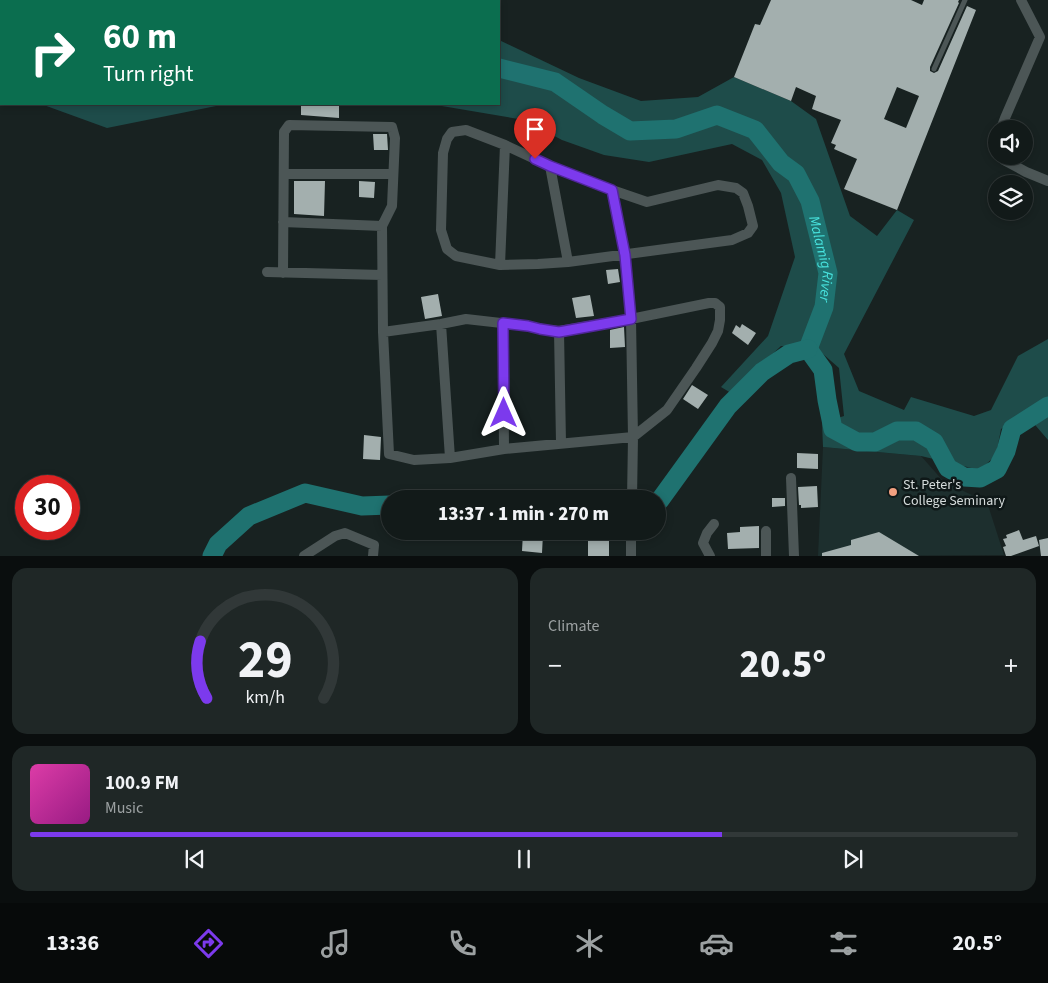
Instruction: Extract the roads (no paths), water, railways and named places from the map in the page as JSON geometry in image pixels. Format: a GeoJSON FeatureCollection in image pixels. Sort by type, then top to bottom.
{"type":"FeatureCollection","features":[{"type":"Feature","properties":{"kind":"street"},"geometry":{"type":"LineString","coordinates":[[1004,120],[1044,38],[1021,0]]}},
{"type":"Feature","properties":{"kind":"street"},"geometry":{"type":"LineString","coordinates":[[283,273],[284,132],[289,125],[392,127],[396,138],[392,206],[382,226],[383,332],[390,454],[414,460],[450,458],[504,448],[633,436],[666,410],[696,368],[718,331],[720,306],[715,303],[709,303],[559,332],[528,326],[466,319],[383,332]]}},
{"type":"Feature","properties":{"kind":"street"},"geometry":{"type":"LineString","coordinates":[[466,130],[505,145],[550,166],[647,202],[718,185],[736,188],[742,193],[748,206],[753,226],[748,233],[732,240],[568,262],[500,265],[456,256],[447,250],[441,230],[443,153],[447,139],[452,132],[466,130]]}},
{"type":"Feature","properties":{"kind":"street"},"geometry":{"type":"LineString","coordinates":[[500,265],[505,145]]}},
{"type":"Feature","properties":{"kind":"street"},"geometry":{"type":"LineString","coordinates":[[1013,165],[1048,181]]}},
{"type":"Feature","properties":{"kind":"street"},"geometry":{"type":"LineString","coordinates":[[550,166],[568,262]]}},
{"type":"Feature","properties":{"kind":"street"},"geometry":{"type":"LineString","coordinates":[[284,174],[393,174]]}},
{"type":"Feature","properties":{"kind":"street"},"geometry":{"type":"LineString","coordinates":[[612,190],[625,255],[631,319],[632,490]]}},
{"type":"Feature","properties":{"kind":"street"},"geometry":{"type":"LineString","coordinates":[[283,222],[382,226]]}},
{"type":"Feature","properties":{"kind":"street"},"geometry":{"type":"LineString","coordinates":[[267,272],[382,275]]}},
{"type":"Feature","properties":{"kind":"street"},"geometry":{"type":"LineString","coordinates":[[503,323],[504,448]]}},
{"type":"Feature","properties":{"kind":"street"},"geometry":{"type":"LineString","coordinates":[[441,324],[450,458]]}},
{"type":"Feature","properties":{"kind":"street"},"geometry":{"type":"LineString","coordinates":[[559,332],[561,443]]}},
{"type":"Feature","properties":{"kind":"street"},"geometry":{"type":"LineString","coordinates":[[792,478],[794,556]]}},
{"type":"Feature","properties":{"kind":"street"},"geometry":{"type":"LineString","coordinates":[[710,556],[703,544],[714,524]]}},
{"type":"Feature","properties":{"kind":"street"},"geometry":{"type":"LineString","coordinates":[[766,531],[766,556]]}},
{"type":"Feature","properties":{"kind":"street"},"geometry":{"type":"LineString","coordinates":[[304,556],[315,551],[335,536],[345,533],[374,545],[373,556]]}},
{"type":"Feature","properties":{"kind":"street"},"geometry":{"type":"LineString","coordinates":[[631,540],[631,556]]}},
{"type":"Feature","properties":{"kind":"lane"},"geometry":{"type":"LineString","coordinates":[[934,69],[965,0]]}},
{"type":"Feature","properties":{"kind":"waterway","name":"Malamig River"},"geometry":{"type":"LineString","coordinates":[[500,68],[555,82],[630,131],[676,129],[717,115],[755,130],[781,163],[796,174],[810,201],[828,273],[824,307],[808,349]]}},
{"type":"Feature","properties":{"kind":"waterway","name":"Malamig River"},"geometry":{"type":"LineString","coordinates":[[808,349],[823,370],[833,429],[857,442],[875,442],[897,431],[916,431],[934,442],[948,468],[964,477],[980,478],[997,469],[1006,451],[1012,429],[1048,406]]}},
{"type":"Feature","properties":{"kind":"waterway"},"geometry":{"type":"LineString","coordinates":[[666,492],[728,406],[762,372],[789,354],[808,349]]}},
{"type":"Feature","properties":{"kind":"waterway"},"geometry":{"type":"LineString","coordinates":[[212,556],[218,544],[249,516],[305,493],[362,506],[381,505]]}},
{"type":"Feature","properties":{"kind":"place","name":"St. Peter's College Seminary"},"geometry":{"type":"Point","coordinates":[893,492]}}]}
